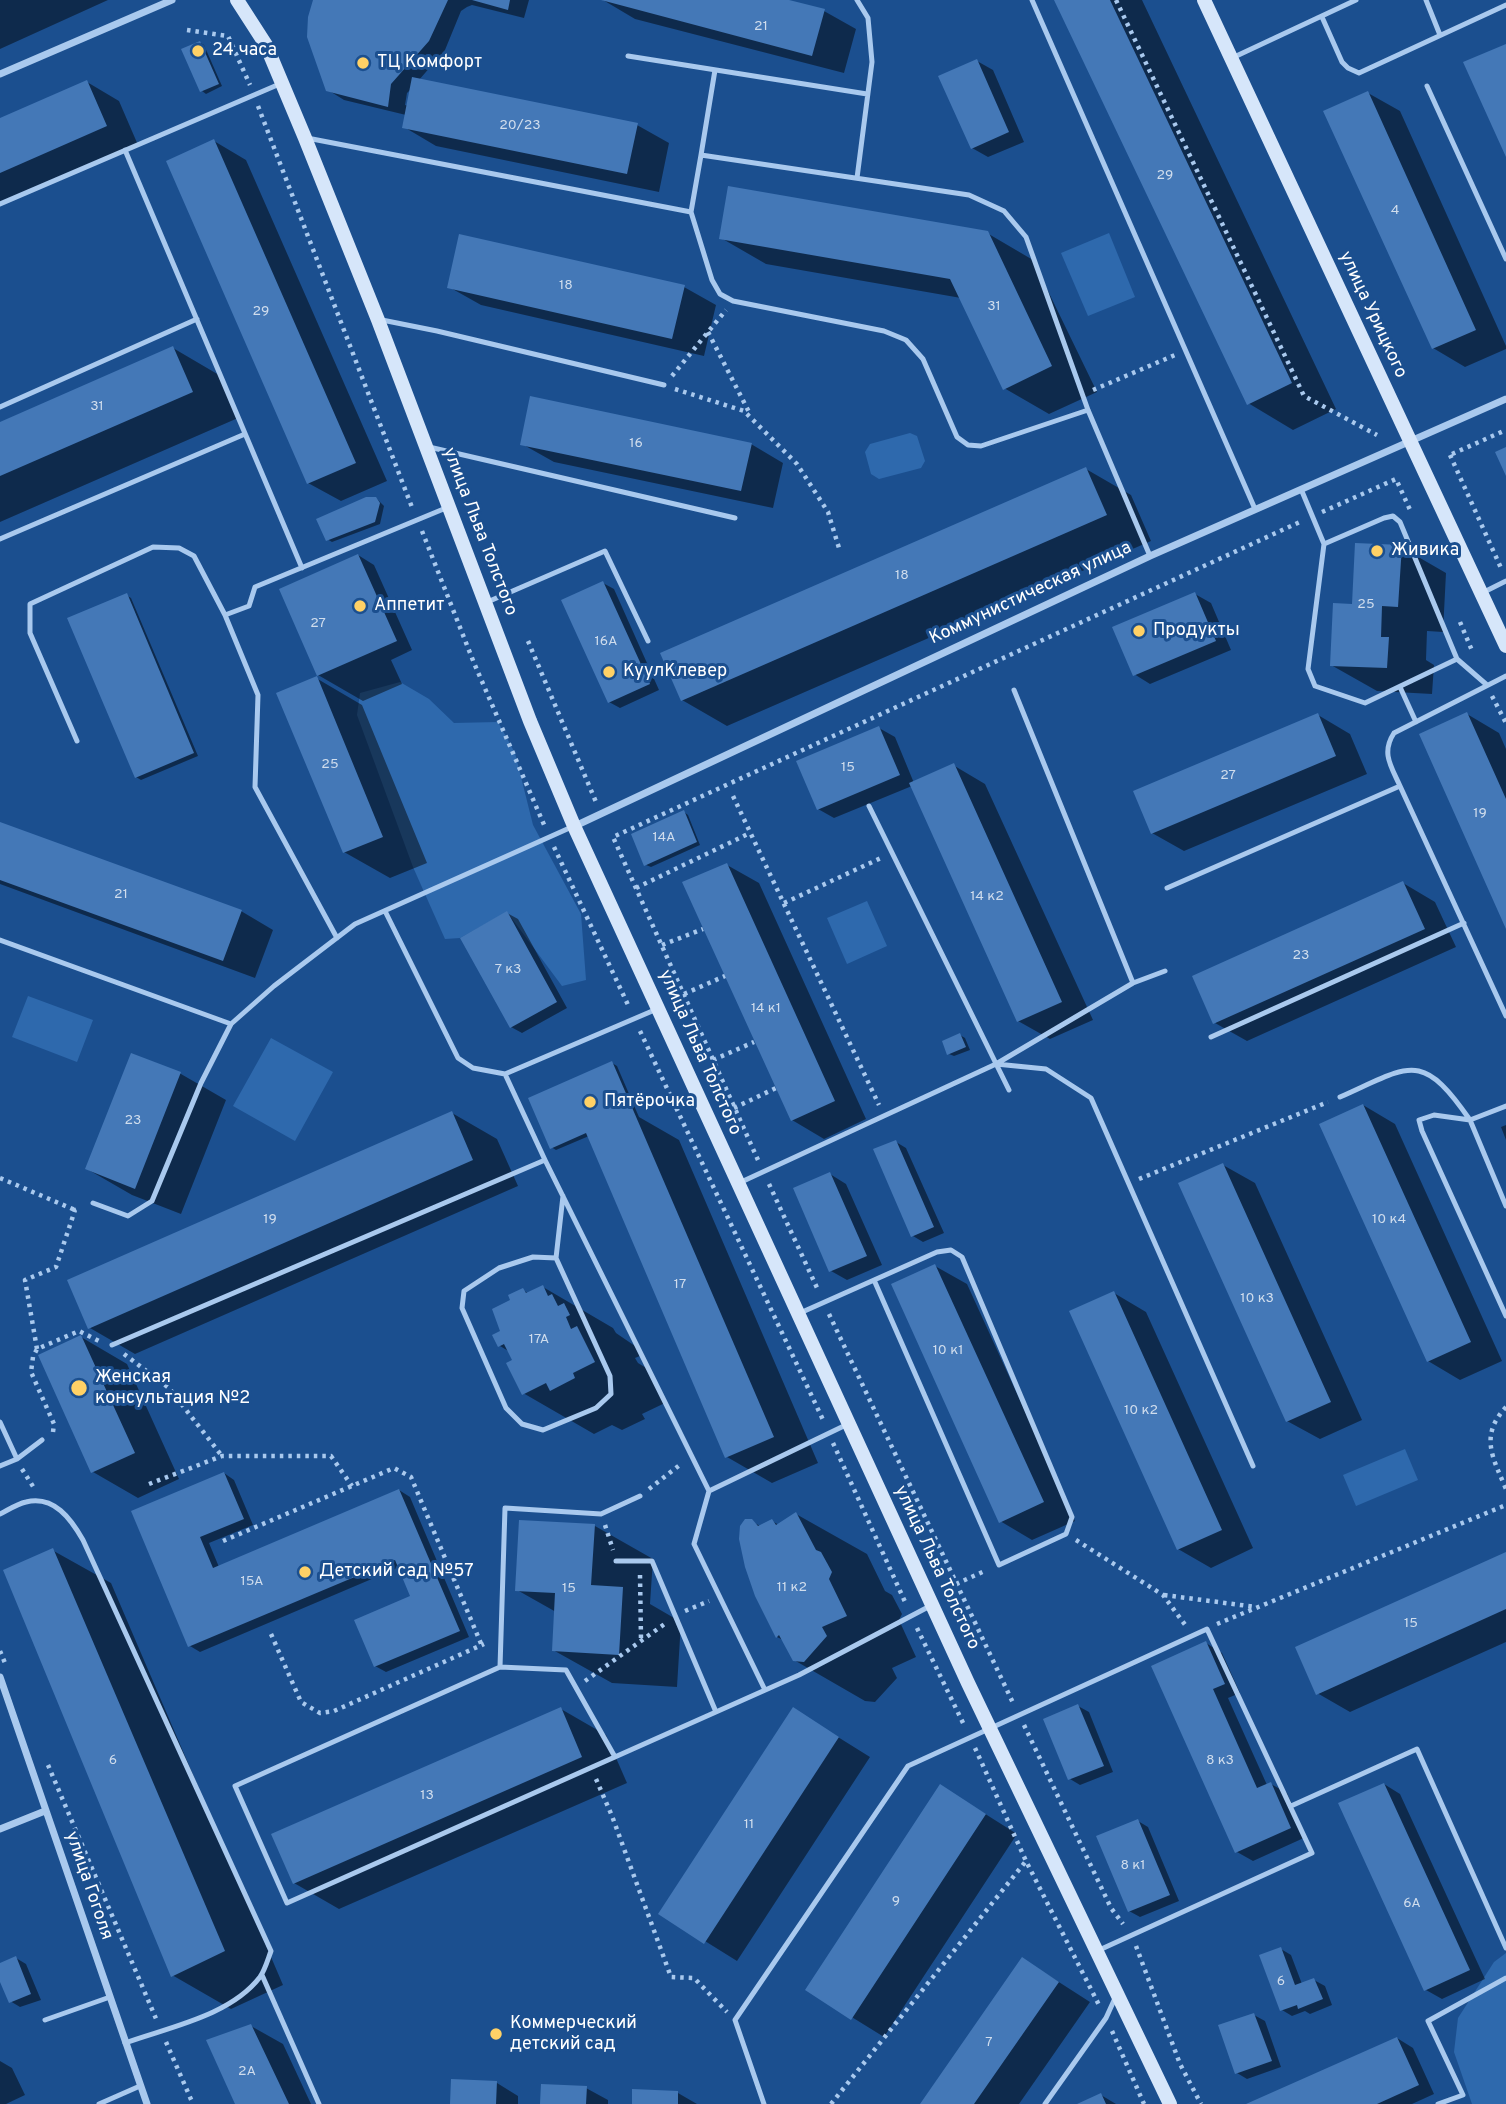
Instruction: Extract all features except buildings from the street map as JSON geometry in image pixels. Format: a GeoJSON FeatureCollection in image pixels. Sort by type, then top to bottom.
{"type":"FeatureCollection","features":[{"type":"Feature","properties":{"kind":"street"},"geometry":{"type":"LineString","coordinates":[[0,74],[172,0]]}},
{"type":"Feature","properties":{"kind":"street","name":"улица Льва Толстого"},"geometry":{"type":"LineString","coordinates":[[237,0],[257,28],[305,138],[379,320],[530,721],[574,826],[932,1605],[1170,2104]]}},
{"type":"Feature","properties":{"kind":"street","name":"улица Урицкого"},"geometry":{"type":"LineString","coordinates":[[1204,0],[1506,646]]}},
{"type":"Feature","properties":{"kind":"street","name":"Коммунистическая улица"},"geometry":{"type":"LineString","coordinates":[[574,826],[1150,556],[1506,399]]}},
{"type":"Feature","properties":{"kind":"street","name":"улица Гоголя"},"geometry":{"type":"LineString","coordinates":[[1,1681],[148,2104]]}},
{"type":"Feature","properties":{"kind":"street"},"geometry":{"type":"LineString","coordinates":[[0,1829],[45,1811]]}},
{"type":"Feature","properties":{"kind":"lane"},"geometry":{"type":"LineString","coordinates":[[857,0],[868,18],[872,62],[857,178]]}},
{"type":"Feature","properties":{"kind":"lane"},"geometry":{"type":"LineString","coordinates":[[1032,0],[1255,509]]}},
{"type":"Feature","properties":{"kind":"lane"},"geometry":{"type":"LineString","coordinates":[[1231,58],[1322,17],[1343,3],[1356,0]]}},
{"type":"Feature","properties":{"kind":"lane"},"geometry":{"type":"LineString","coordinates":[[1426,0],[1440,35]]}},
{"type":"Feature","properties":{"kind":"lane"},"geometry":{"type":"LineString","coordinates":[[1322,17],[1342,62],[1359,73],[1506,5]]}},
{"type":"Feature","properties":{"kind":"lane"},"geometry":{"type":"LineString","coordinates":[[628,56],[867,94]]}},
{"type":"Feature","properties":{"kind":"lane"},"geometry":{"type":"LineString","coordinates":[[715,70],[691,212],[712,280],[720,293],[733,301],[884,331],[906,340],[923,359],[957,437],[968,445],[981,446],[1088,410]]}},
{"type":"Feature","properties":{"kind":"lane"},"geometry":{"type":"LineString","coordinates":[[0,204],[282,83]]}},
{"type":"Feature","properties":{"kind":"lane"},"geometry":{"type":"LineString","coordinates":[[1427,86],[1506,259]]}},
{"type":"Feature","properties":{"kind":"lane"},"geometry":{"type":"LineString","coordinates":[[305,138],[691,212]]}},
{"type":"Feature","properties":{"kind":"lane"},"geometry":{"type":"LineString","coordinates":[[125,150],[302,568]]}},
{"type":"Feature","properties":{"kind":"lane"},"geometry":{"type":"LineString","coordinates":[[701,155],[969,195],[1004,211],[1026,237],[1088,410],[1150,556]]}},
{"type":"Feature","properties":{"kind":"lane"},"geometry":{"type":"LineString","coordinates":[[0,407],[197,319]]}},
{"type":"Feature","properties":{"kind":"lane"},"geometry":{"type":"LineString","coordinates":[[379,320],[437,331],[664,385]]}},
{"type":"Feature","properties":{"kind":"lane"},"geometry":{"type":"LineString","coordinates":[[0,540],[245,434]]}},
{"type":"Feature","properties":{"kind":"lane"},"geometry":{"type":"LineString","coordinates":[[426,446],[735,518]]}},
{"type":"Feature","properties":{"kind":"lane"},"geometry":{"type":"LineString","coordinates":[[1301,489],[1324,544],[1308,669],[1315,686],[1364,703],[1457,659]]}},
{"type":"Feature","properties":{"kind":"lane"},"geometry":{"type":"LineString","coordinates":[[225,615],[249,606],[254,587],[449,507]]}},
{"type":"Feature","properties":{"kind":"lane"},"geometry":{"type":"LineString","coordinates":[[1324,544],[1384,518],[1393,516],[1400,522],[1457,659],[1487,685]]}},
{"type":"Feature","properties":{"kind":"lane"},"geometry":{"type":"LineString","coordinates":[[77,741],[30,633],[30,604],[153,547],[179,548],[194,556],[225,615],[258,695],[255,788],[337,938]]}},
{"type":"Feature","properties":{"kind":"lane"},"geometry":{"type":"LineString","coordinates":[[485,603],[605,551],[648,641]]}},
{"type":"Feature","properties":{"kind":"lane"},"geometry":{"type":"LineString","coordinates":[[1481,593],[1506,580]]}},
{"type":"Feature","properties":{"kind":"lane"},"geometry":{"type":"LineString","coordinates":[[1506,676],[1394,733],[1387,744],[1388,758],[1400,786],[1506,1016]]}},
{"type":"Feature","properties":{"kind":"lane"},"geometry":{"type":"LineString","coordinates":[[1400,687],[1416,722]]}},
{"type":"Feature","properties":{"kind":"lane"},"geometry":{"type":"LineString","coordinates":[[1013,690],[1133,983]]}},
{"type":"Feature","properties":{"kind":"lane"},"geometry":{"type":"LineString","coordinates":[[1167,888],[1400,786]]}},
{"type":"Feature","properties":{"kind":"lane"},"geometry":{"type":"LineString","coordinates":[[869,806],[1009,1090]]}},
{"type":"Feature","properties":{"kind":"lane"},"geometry":{"type":"LineString","coordinates":[[93,1203],[128,1216],[152,1201],[201,1083],[231,1024],[274,986],[355,924],[574,826]]}},
{"type":"Feature","properties":{"kind":"lane"},"geometry":{"type":"LineString","coordinates":[[385,911],[458,1058],[473,1068],[505,1074],[657,1009]]}},
{"type":"Feature","properties":{"kind":"lane"},"geometry":{"type":"LineString","coordinates":[[1212,1037],[1464,923]]}},
{"type":"Feature","properties":{"kind":"lane"},"geometry":{"type":"LineString","coordinates":[[0,940],[231,1024]]}},
{"type":"Feature","properties":{"kind":"lane"},"geometry":{"type":"LineString","coordinates":[[737,1184],[996,1064],[1133,983],[1165,971]]}},
{"type":"Feature","properties":{"kind":"lane"},"geometry":{"type":"LineString","coordinates":[[996,1064],[1046,1069],[1091,1098],[1253,1466]]}},
{"type":"Feature","properties":{"kind":"lane"},"geometry":{"type":"LineString","coordinates":[[1340,1097],[1400,1071],[1416,1069],[1431,1074],[1470,1120],[1506,1206]]}},
{"type":"Feature","properties":{"kind":"lane"},"geometry":{"type":"LineString","coordinates":[[505,1074],[709,1491],[694,1544],[765,1690]]}},
{"type":"Feature","properties":{"kind":"lane"},"geometry":{"type":"LineString","coordinates":[[1506,1106],[1470,1120],[1434,1115],[1419,1120],[1506,1316]]}},
{"type":"Feature","properties":{"kind":"lane"},"geometry":{"type":"LineString","coordinates":[[112,1345],[545,1160]]}},
{"type":"Feature","properties":{"kind":"lane"},"geometry":{"type":"LineString","coordinates":[[556,1258],[533,1256],[499,1268],[464,1291],[462,1308],[506,1408],[522,1424],[543,1430],[596,1408],[611,1394],[610,1376],[556,1258],[563,1196]]}},
{"type":"Feature","properties":{"kind":"lane"},"geometry":{"type":"LineString","coordinates":[[797,1314],[937,1252],[951,1250],[962,1257],[1072,1517],[1066,1534],[999,1565],[874,1280]]}},
{"type":"Feature","properties":{"kind":"lane"},"geometry":{"type":"LineString","coordinates":[[0,1422],[17,1459]]}},
{"type":"Feature","properties":{"kind":"lane"},"geometry":{"type":"LineString","coordinates":[[709,1491],[848,1424]]}},
{"type":"Feature","properties":{"kind":"lane"},"geometry":{"type":"LineString","coordinates":[[0,1466],[17,1459],[42,1440]]}},
{"type":"Feature","properties":{"kind":"lane"},"geometry":{"type":"LineString","coordinates":[[500,1667],[505,1508],[601,1514],[640,1496]]}},
{"type":"Feature","properties":{"kind":"lane"},"geometry":{"type":"LineString","coordinates":[[0,1514],[26,1502],[42,1501],[57,1507],[71,1518],[271,1951],[262,1975],[238,1999],[200,2017],[125,2043]]}},
{"type":"Feature","properties":{"kind":"lane"},"geometry":{"type":"LineString","coordinates":[[616,1561],[652,1561],[716,1712]]}},
{"type":"Feature","properties":{"kind":"lane"},"geometry":{"type":"LineString","coordinates":[[615,1757],[566,1671],[500,1667],[235,1786],[287,1903],[592,1769],[765,1690],[932,1605]]}},
{"type":"Feature","properties":{"kind":"lane"},"geometry":{"type":"LineString","coordinates":[[764,2104],[734,2020],[908,1766],[1207,1629],[1312,1853],[1097,1951]]}},
{"type":"Feature","properties":{"kind":"lane"},"geometry":{"type":"LineString","coordinates":[[1291,1806],[1418,1749],[1506,1948]]}},
{"type":"Feature","properties":{"kind":"lane"},"geometry":{"type":"LineString","coordinates":[[262,1975],[320,2104]]}},
{"type":"Feature","properties":{"kind":"lane"},"geometry":{"type":"LineString","coordinates":[[1438,2104],[1463,2095],[1428,2021],[1506,1978]]}},
{"type":"Feature","properties":{"kind":"lane"},"geometry":{"type":"LineString","coordinates":[[1045,2104],[1106,2018],[1117,1993]]}},
{"type":"Feature","properties":{"kind":"lane"},"geometry":{"type":"LineString","coordinates":[[45,2020],[110,1997]]}},
{"type":"Feature","properties":{"kind":"lane"},"geometry":{"type":"LineString","coordinates":[[99,2104],[140,2086]]}},
{"type":"Feature","properties":{"kind":"path"},"geometry":{"type":"LineString","coordinates":[[1115,0],[1304,396],[1377,435]]}},
{"type":"Feature","properties":{"kind":"path"},"geometry":{"type":"LineString","coordinates":[[187,30],[228,36],[254,95],[474,663],[549,837],[830,1434],[1026,1861],[1106,2018],[1144,2104]]}},
{"type":"Feature","properties":{"kind":"path"},"geometry":{"type":"LineString","coordinates":[[733,301],[664,385],[744,411],[797,464],[828,512],[839,548]]}},
{"type":"Feature","properties":{"kind":"path"},"geometry":{"type":"LineString","coordinates":[[708,332],[751,418]]}},
{"type":"Feature","properties":{"kind":"path"},"geometry":{"type":"LineString","coordinates":[[1083,395],[1186,350]]}},
{"type":"Feature","properties":{"kind":"path"},"geometry":{"type":"LineString","coordinates":[[1506,430],[1451,454],[1506,580]]}},
{"type":"Feature","properties":{"kind":"path"},"geometry":{"type":"LineString","coordinates":[[1201,2104],[1180,2064],[1131,1936],[1111,1908],[956,1584],[763,1172],[613,837],[1396,479]]}},
{"type":"Feature","properties":{"kind":"path"},"geometry":{"type":"LineString","coordinates":[[528,641],[601,813]]}},
{"type":"Feature","properties":{"kind":"path"},"geometry":{"type":"LineString","coordinates":[[733,796],[883,1116]]}},
{"type":"Feature","properties":{"kind":"path"},"geometry":{"type":"LineString","coordinates":[[636,888],[750,833]]}},
{"type":"Feature","properties":{"kind":"path"},"geometry":{"type":"LineString","coordinates":[[784,903],[892,853]]}},
{"type":"Feature","properties":{"kind":"path"},"geometry":{"type":"LineString","coordinates":[[662,945],[704,929]]}},
{"type":"Feature","properties":{"kind":"path"},"geometry":{"type":"LineString","coordinates":[[684,995],[724,976]]}},
{"type":"Feature","properties":{"kind":"path"},"geometry":{"type":"LineString","coordinates":[[713,1060],[754,1042]]}},
{"type":"Feature","properties":{"kind":"path"},"geometry":{"type":"LineString","coordinates":[[734,1108],[776,1088]]}},
{"type":"Feature","properties":{"kind":"path"},"geometry":{"type":"LineString","coordinates":[[1128,1184],[1340,1097]]}},
{"type":"Feature","properties":{"kind":"path"},"geometry":{"type":"LineString","coordinates":[[0,1178],[75,1210],[93,1203]]}},
{"type":"Feature","properties":{"kind":"path"},"geometry":{"type":"LineString","coordinates":[[42,1440],[52,1435],[54,1424],[31,1372],[37,1349],[25,1280],[56,1267],[75,1210]]}},
{"type":"Feature","properties":{"kind":"path"},"geometry":{"type":"LineString","coordinates":[[37,1349],[79,1331],[112,1345],[169,1388],[222,1455]]}},
{"type":"Feature","properties":{"kind":"path"},"geometry":{"type":"LineString","coordinates":[[1506,1408],[1496,1419],[1489,1449],[1506,1489]]}},
{"type":"Feature","properties":{"kind":"path"},"geometry":{"type":"LineString","coordinates":[[149,1484],[222,1455],[331,1456],[352,1486]]}},
{"type":"Feature","properties":{"kind":"path"},"geometry":{"type":"LineString","coordinates":[[640,1496],[691,1456]]}},
{"type":"Feature","properties":{"kind":"path"},"geometry":{"type":"LineString","coordinates":[[17,1459],[42,1501]]}},
{"type":"Feature","properties":{"kind":"path"},"geometry":{"type":"LineString","coordinates":[[223,1541],[394,1468],[411,1477],[482,1646]]}},
{"type":"Feature","properties":{"kind":"path"},"geometry":{"type":"LineString","coordinates":[[1207,1629],[1506,1505]]}},
{"type":"Feature","properties":{"kind":"path"},"geometry":{"type":"LineString","coordinates":[[601,1514],[616,1561]]}},
{"type":"Feature","properties":{"kind":"path"},"geometry":{"type":"LineString","coordinates":[[1066,1534],[1163,1595],[1193,1635]]}},
{"type":"Feature","properties":{"kind":"path"},"geometry":{"type":"LineString","coordinates":[[640,1561],[641,1640]]}},
{"type":"Feature","properties":{"kind":"path"},"geometry":{"type":"LineString","coordinates":[[956,1584],[999,1565]]}},
{"type":"Feature","properties":{"kind":"path"},"geometry":{"type":"LineString","coordinates":[[1163,1595],[1258,1608]]}},
{"type":"Feature","properties":{"kind":"path"},"geometry":{"type":"LineString","coordinates":[[576,1688],[675,1616],[719,1597]]}},
{"type":"Feature","properties":{"kind":"path"},"geometry":{"type":"LineString","coordinates":[[271,1634],[301,1702],[320,1713],[334,1711],[501,1637]]}},
{"type":"Feature","properties":{"kind":"path"},"geometry":{"type":"LineString","coordinates":[[0,1651],[5,1664]]}},
{"type":"Feature","properties":{"kind":"path"},"geometry":{"type":"LineString","coordinates":[[43,1752],[193,2104]]}},
{"type":"Feature","properties":{"kind":"path"},"geometry":{"type":"LineString","coordinates":[[592,1769],[612,1815],[671,1977],[694,1978],[734,2020]]}},
{"type":"Feature","properties":{"kind":"path"},"geometry":{"type":"LineString","coordinates":[[831,2104],[1026,1861]]}},
{"type":"Feature","properties":{"kind":"shaded area"},"geometry":{"type":"Polygon","coordinates":[[[1109,233],[1135,297],[1088,316],[1061,253],[1109,233]]]}},
{"type":"Feature","properties":{"kind":"shaded area"},"geometry":{"type":"Polygon","coordinates":[[[910,433],[917,436],[925,461],[921,468],[879,479],[871,474],[865,452],[870,444],[910,433]]]}},
{"type":"Feature","properties":{"kind":"shaded area"},"geometry":{"type":"Polygon","coordinates":[[[400,682],[429,699],[454,723],[498,722],[515,753],[533,825],[581,914],[586,980],[562,986],[507,912],[460,938],[445,939],[413,867],[357,715],[360,693],[400,682]]]}},
{"type":"Feature","properties":{"kind":"shaded area"},"geometry":{"type":"Polygon","coordinates":[[[867,901],[887,946],[847,964],[827,918],[867,901]]]}},
{"type":"Feature","properties":{"kind":"shaded area"},"geometry":{"type":"Polygon","coordinates":[[[28,996],[93,1020],[77,1062],[12,1037],[28,996]]]}},
{"type":"Feature","properties":{"kind":"shaded area"},"geometry":{"type":"Polygon","coordinates":[[[271,1038],[333,1072],[295,1141],[233,1106],[271,1038]]]}},
{"type":"Feature","properties":{"kind":"shaded area"},"geometry":{"type":"Polygon","coordinates":[[[1405,1449],[1418,1480],[1356,1506],[1343,1475],[1405,1449]]]}},
{"type":"Feature","properties":{"kind":"shaded area"},"geometry":{"type":"Polygon","coordinates":[[[1506,1953],[1506,2104],[1472,2104],[1454,2052],[1458,2018],[1494,1962],[1506,1953]]]}},
{"type":"Feature","properties":{"kind":"place","name":"24 часа"},"geometry":{"type":"Point","coordinates":[198,51]}},
{"type":"Feature","properties":{"kind":"place","name":"ТЦ Комфорт"},"geometry":{"type":"Point","coordinates":[363,63]}},
{"type":"Feature","properties":{"kind":"place","name":"Живика"},"geometry":{"type":"Point","coordinates":[1377,551]}},
{"type":"Feature","properties":{"kind":"place","name":"Аппетит"},"geometry":{"type":"Point","coordinates":[360,606]}},
{"type":"Feature","properties":{"kind":"place","name":"Продукты"},"geometry":{"type":"Point","coordinates":[1139,631]}},
{"type":"Feature","properties":{"kind":"place","name":"КуулКлевер"},"geometry":{"type":"Point","coordinates":[609,672]}},
{"type":"Feature","properties":{"kind":"place","name":"Пятёрочка"},"geometry":{"type":"Point","coordinates":[590,1102]}},
{"type":"Feature","properties":{"kind":"place","name":"Женская консультация №2"},"geometry":{"type":"Point","coordinates":[79,1388]}},
{"type":"Feature","properties":{"kind":"place","name":"Детский сад №57"},"geometry":{"type":"Point","coordinates":[305,1572]}},
{"type":"Feature","properties":{"kind":"place","name":"Коммерческий детский сад"},"geometry":{"type":"Point","coordinates":[496,2034]}}]}
